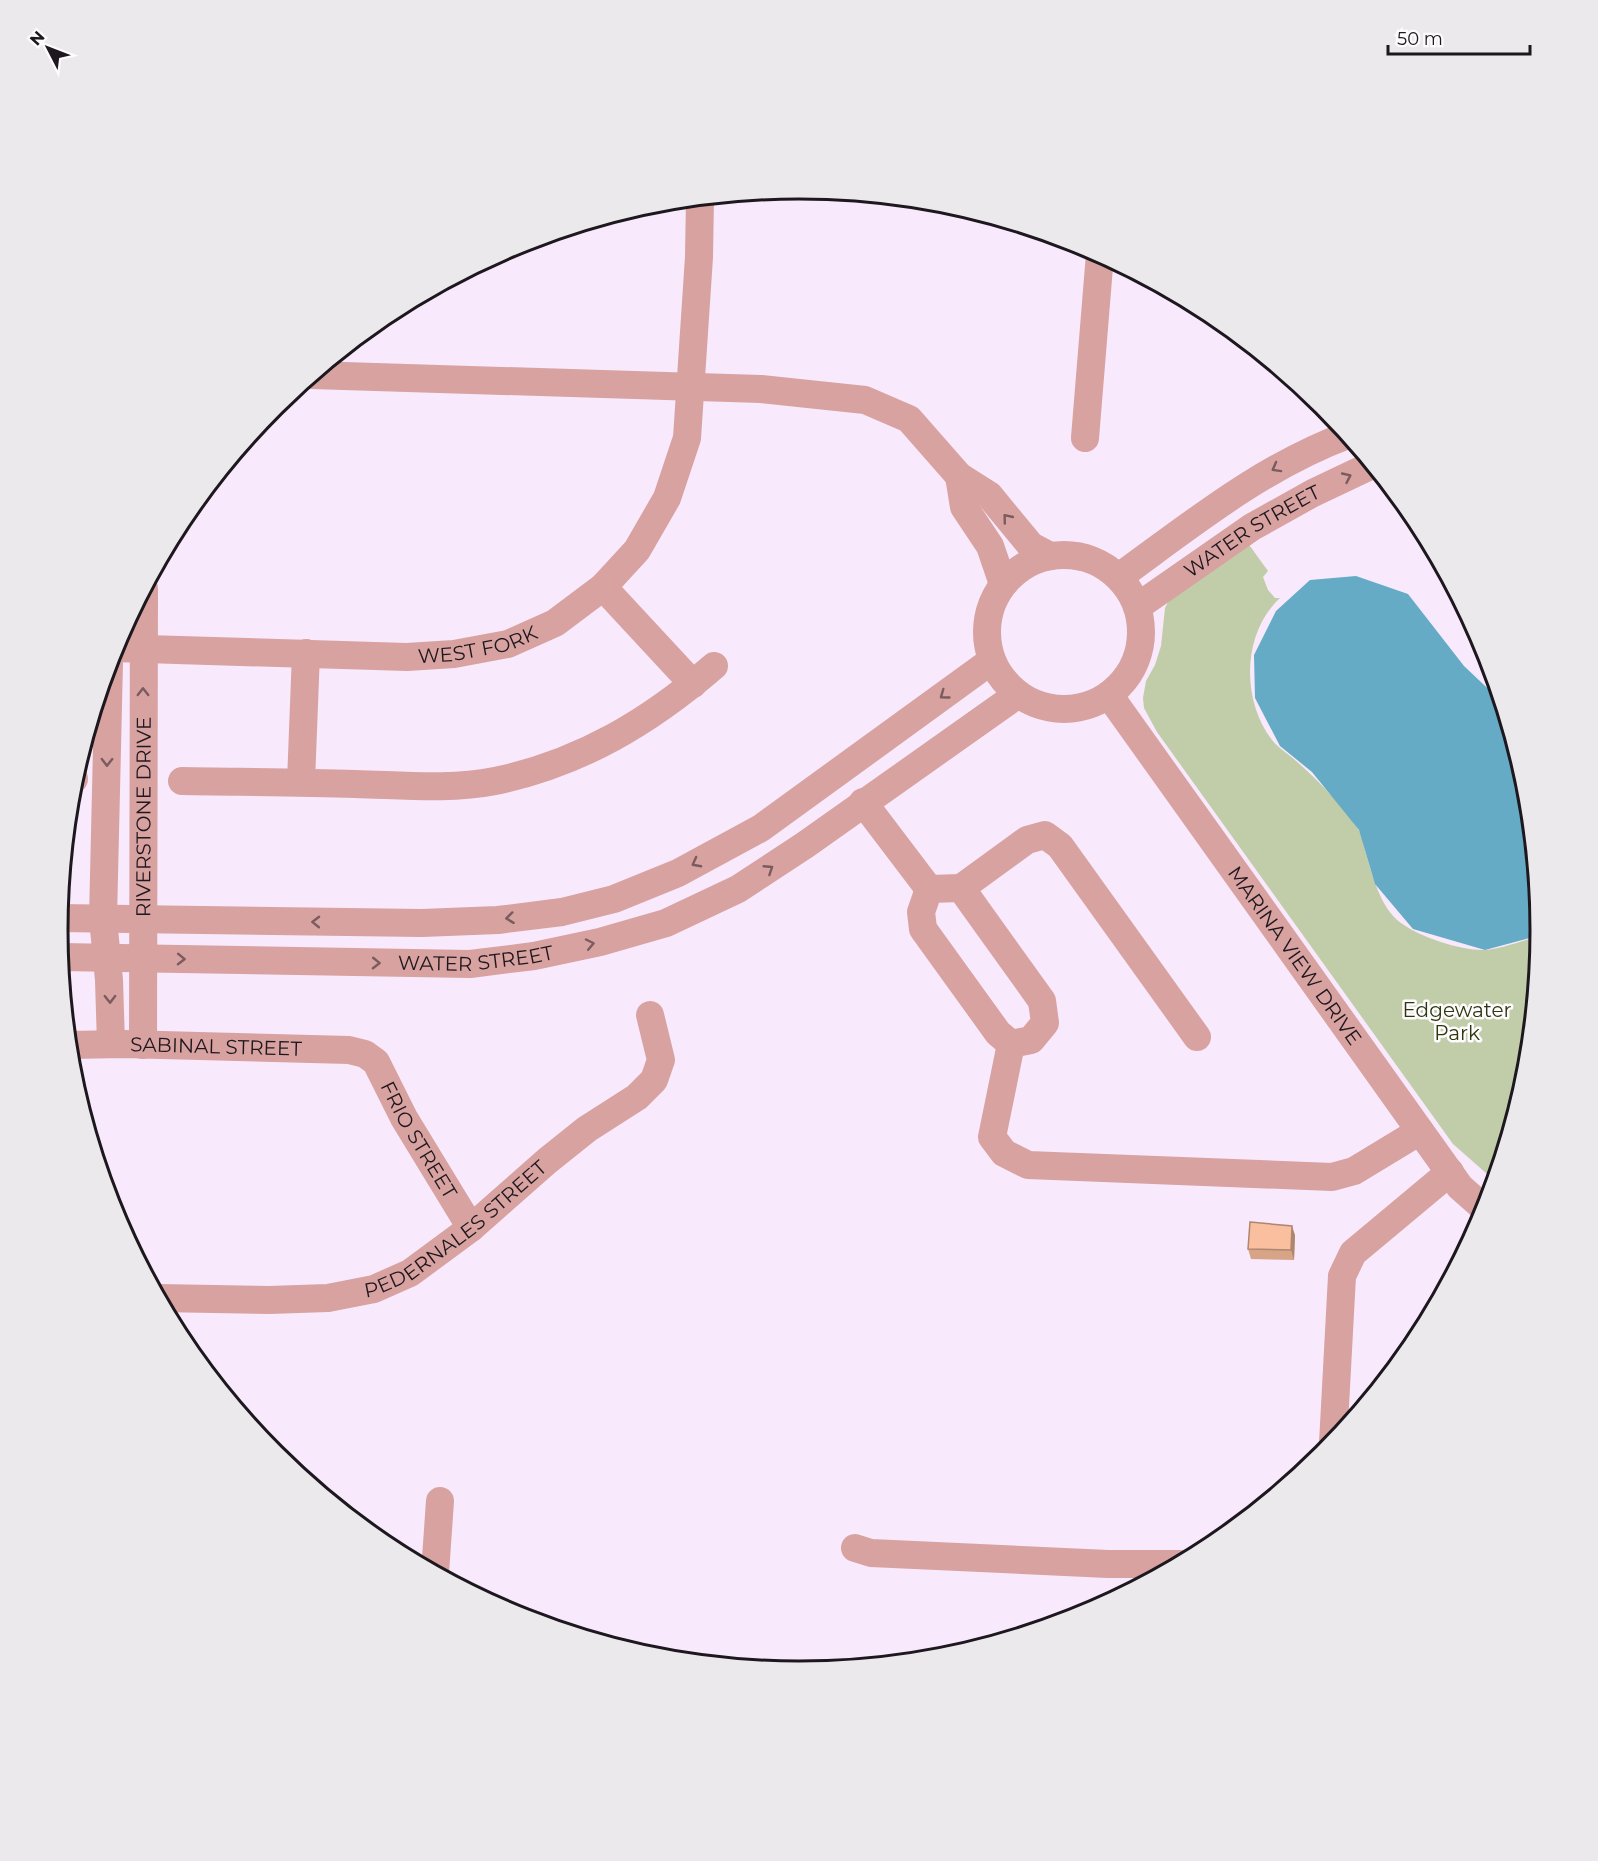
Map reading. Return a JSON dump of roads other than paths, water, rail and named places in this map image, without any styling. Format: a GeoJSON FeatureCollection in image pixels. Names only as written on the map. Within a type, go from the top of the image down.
{"type":"FeatureCollection","features":[{"type":"Feature","properties":{"kind":"street","name":"WEST FORK"},"geometry":{"type":"LineString","coordinates":[[124,648],[407,657],[454,654],[508,644],[555,623],[603,587],[637,550],[667,498],[687,438],[699,257],[700,206]]}},
{"type":"Feature","properties":{"kind":"street"},"geometry":{"type":"LineString","coordinates":[[1085,438],[1099,264]]}},
{"type":"Feature","properties":{"kind":"street"},"geometry":{"type":"LineString","coordinates":[[324,375],[761,389],[865,400],[909,419],[959,476],[989,495],[1031,546],[1050,556]]}},
{"type":"Feature","properties":{"kind":"street","name":"WATER STREET"},"geometry":{"type":"LineString","coordinates":[[1119,577],[1217,504],[1272,470],[1317,446],[1340,438]]}},
{"type":"Feature","properties":{"kind":"street","name":"WATER STREET"},"geometry":{"type":"LineString","coordinates":[[1137,607],[1252,526],[1365,468]]}},
{"type":"Feature","properties":{"kind":"street"},"geometry":{"type":"LineString","coordinates":[[959,476],[964,507],[990,546],[1004,584]]}},
{"type":"Feature","properties":{"kind":"street"},"geometry":{"type":"LineString","coordinates":[[1075,555],[1099,563],[1119,577],[1130,591],[1137,607],[1142,631],[1138,656],[1127,678],[1110,695],[1092,705],[1073,710],[1053,710],[1017,695],[1002,679],[991,661],[986,641],[987,620],[993,601],[1004,584],[1024,566],[1050,556],[1075,555]]}},
{"type":"Feature","properties":{"kind":"street"},"geometry":{"type":"LineString","coordinates":[[182,781],[443,786],[495,781],[545,767],[597,746],[639,723],[678,697],[703,675],[603,587]]}},
{"type":"Feature","properties":{"kind":"street","name":"RIVERSTONE DRIVE"},"geometry":{"type":"LineString","coordinates":[[143,1045],[144,605]]}},
{"type":"Feature","properties":{"kind":"street"},"geometry":{"type":"LineString","coordinates":[[301,782],[306,653]]}},
{"type":"Feature","properties":{"kind":"street","name":"WATER STREET"},"geometry":{"type":"LineString","coordinates":[[68,918],[422,923],[498,920],[562,912],[614,898],[678,873],[760,828],[991,661]]}},
{"type":"Feature","properties":{"kind":"street","name":"RIVERSTONE DRIVE"},"geometry":{"type":"LineString","coordinates":[[108,689],[103,919],[111,1044]]}},
{"type":"Feature","properties":{"kind":"street","name":"WATER STREET"},"geometry":{"type":"LineString","coordinates":[[69,957],[470,964],[534,956],[600,942],[666,923],[738,889],[805,845],[1017,695]]}},
{"type":"Feature","properties":{"kind":"street","name":"MARINA VIEW DRIVE"},"geometry":{"type":"LineString","coordinates":[[1110,695],[1460,1187],[1478,1203]]}},
{"type":"Feature","properties":{"kind":"street"},"geometry":{"type":"LineString","coordinates":[[831,777],[859,805],[929,889]]}},
{"type":"Feature","properties":{"kind":"street"},"geometry":{"type":"LineString","coordinates":[[929,889],[961,888],[1027,840],[1045,835],[1060,846],[1197,1037]]}},
{"type":"Feature","properties":{"kind":"street"},"geometry":{"type":"LineString","coordinates":[[961,888],[1042,1001],[1045,1023],[1031,1040],[1011,1044]]}},
{"type":"Feature","properties":{"kind":"street"},"geometry":{"type":"LineString","coordinates":[[929,889],[921,912],[923,930],[998,1033],[1011,1044]]}},
{"type":"Feature","properties":{"kind":"street","name":"PEDERNALES STREET"},"geometry":{"type":"LineString","coordinates":[[167,1298],[269,1300],[328,1298],[374,1289],[410,1273],[471,1228],[587,1129],[637,1097],[654,1080],[661,1060],[650,1015]]}},
{"type":"Feature","properties":{"kind":"street"},"geometry":{"type":"LineString","coordinates":[[1011,1044],[992,1137],[1004,1154],[1028,1165],[1332,1177],[1354,1171],[1420,1131]]}},
{"type":"Feature","properties":{"kind":"street","name":"SABINAL STREET"},"geometry":{"type":"LineString","coordinates":[[77,1045],[349,1050],[365,1054]]}},
{"type":"Feature","properties":{"kind":"street","name":"FRIO STREET"},"geometry":{"type":"LineString","coordinates":[[365,1054],[376,1062],[404,1118],[471,1228]]}},
{"type":"Feature","properties":{"kind":"street"},"geometry":{"type":"LineString","coordinates":[[1334,1429],[1342,1276],[1353,1253],[1450,1172]]}},
{"type":"Feature","properties":{"kind":"street"},"geometry":{"type":"LineString","coordinates":[[436,1565],[440,1501]]}},
{"type":"Feature","properties":{"kind":"street"},"geometry":{"type":"LineString","coordinates":[[855,1548],[883,1554],[1108,1564],[1165,1564]]}},
{"type":"Feature","properties":{"kind":"water"},"geometry":{"type":"Polygon","coordinates":[[[1356,576],[1408,594],[1464,666],[1490,691],[1506,741],[1524,835],[1529,883],[1530,938],[1485,950],[1413,929],[1375,884],[1359,830],[1312,772],[1280,746],[1255,698],[1254,655],[1276,611],[1310,580],[1356,576]]]}},
{"type":"Feature","properties":{"kind":"park label","name":"Edgewater Park"},"geometry":{"type":"Point","coordinates":[1457,1022]}}]}
